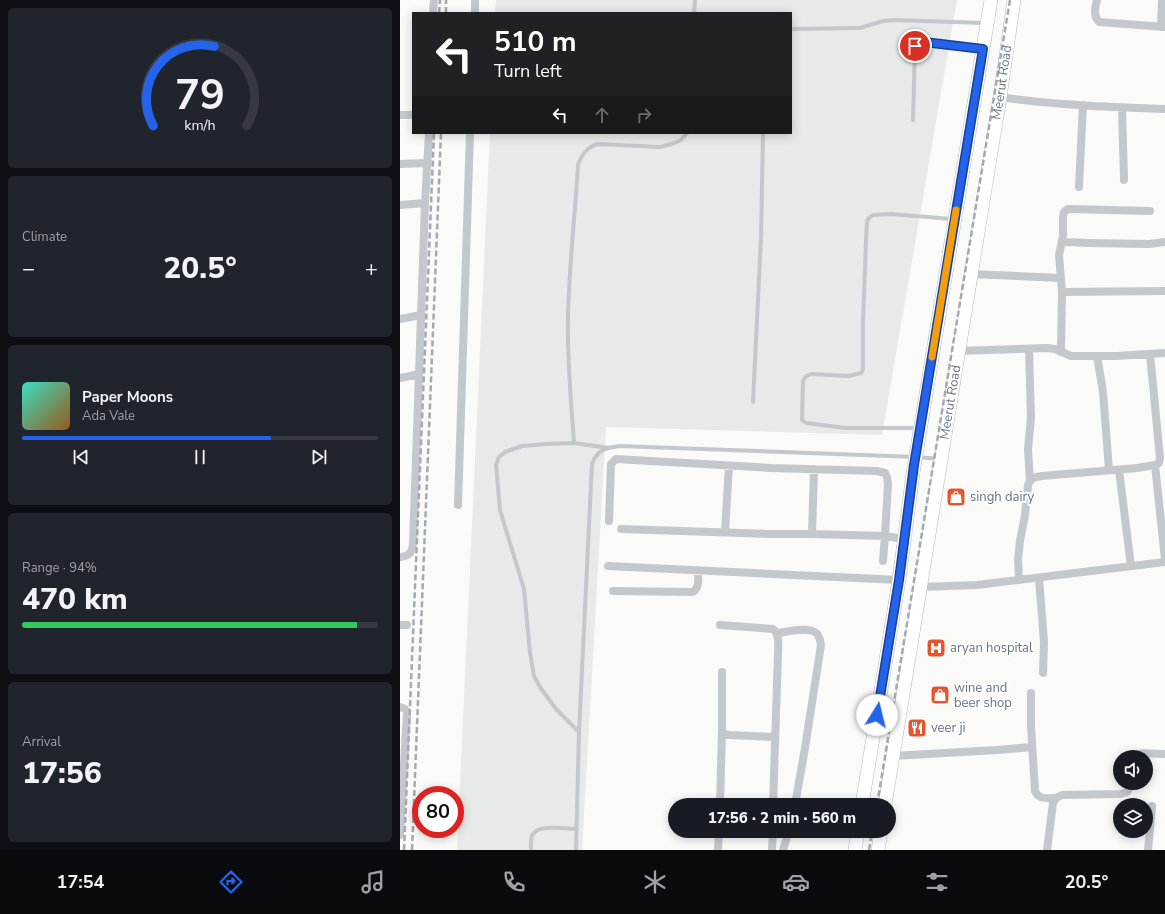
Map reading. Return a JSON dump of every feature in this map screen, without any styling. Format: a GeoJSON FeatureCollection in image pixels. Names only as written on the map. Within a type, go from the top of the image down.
{"type":"FeatureCollection","features":[{"type":"Feature","properties":{"kind":"highway","name":"Meerut Road"},"geometry":{"type":"LineString","coordinates":[[863,798],[899,580],[920,428],[991,0]]}},
{"type":"Feature","properties":{"kind":"highway","name":"Meerut Road"},"geometry":{"type":"LineString","coordinates":[[886,798],[1000,97],[1014,0]]}},
{"type":"Feature","properties":{"kind":"highway"},"geometry":{"type":"LineString","coordinates":[[855,850],[857,838]]}},
{"type":"Feature","properties":{"kind":"highway"},"geometry":{"type":"LineString","coordinates":[[878,850],[880,838]]}},
{"type":"Feature","properties":{"kind":"street"},"geometry":{"type":"LineString","coordinates":[[429,0],[434,0],[433,12]]}},
{"type":"Feature","properties":{"kind":"street"},"geometry":{"type":"LineString","coordinates":[[475,0],[475,12]]}},
{"type":"Feature","properties":{"kind":"street"},"geometry":{"type":"LineString","coordinates":[[1097,0],[1095,14],[1099,22],[1163,27],[1162,0]]}},
{"type":"Feature","properties":{"kind":"street"},"geometry":{"type":"LineString","coordinates":[[1000,97],[1122,108],[1165,109]]}},
{"type":"Feature","properties":{"kind":"street"},"geometry":{"type":"LineString","coordinates":[[1079,187],[1083,105]]}},
{"type":"Feature","properties":{"kind":"street"},"geometry":{"type":"LineString","coordinates":[[1122,108],[1124,180]]}},
{"type":"Feature","properties":{"kind":"street"},"geometry":{"type":"LineString","coordinates":[[400,115],[412,115]]}},
{"type":"Feature","properties":{"kind":"street"},"geometry":{"type":"LineString","coordinates":[[400,557],[409,555],[412,551],[429,134]]}},
{"type":"Feature","properties":{"kind":"street"},"geometry":{"type":"LineString","coordinates":[[458,505],[470,134]]}},
{"type":"Feature","properties":{"kind":"street"},"geometry":{"type":"LineString","coordinates":[[400,164],[427,163]]}},
{"type":"Feature","properties":{"kind":"street"},"geometry":{"type":"LineString","coordinates":[[400,205],[425,203]]}},
{"type":"Feature","properties":{"kind":"street"},"geometry":{"type":"LineString","coordinates":[[1061,352],[1062,292],[1059,255],[1062,242],[1064,212],[1068,209],[1150,211]]}},
{"type":"Feature","properties":{"kind":"street"},"geometry":{"type":"LineString","coordinates":[[1062,242],[1149,244],[1165,242]]}},
{"type":"Feature","properties":{"kind":"street"},"geometry":{"type":"LineString","coordinates":[[971,274],[1060,278]]}},
{"type":"Feature","properties":{"kind":"street"},"geometry":{"type":"LineString","coordinates":[[1062,292],[1165,291]]}},
{"type":"Feature","properties":{"kind":"street"},"geometry":{"type":"LineString","coordinates":[[400,320],[421,315]]}},
{"type":"Feature","properties":{"kind":"street"},"geometry":{"type":"LineString","coordinates":[[1019,580],[1018,559],[1020,541],[1026,515],[1028,484],[1030,480],[1028,449],[1030,418],[1029,349]]}},
{"type":"Feature","properties":{"kind":"street"},"geometry":{"type":"LineString","coordinates":[[958,351],[1055,349],[1071,356],[1165,353]]}},
{"type":"Feature","properties":{"kind":"street"},"geometry":{"type":"LineString","coordinates":[[1030,480],[1042,476],[1119,470],[1155,465],[1159,463],[1161,440],[1150,354]]}},
{"type":"Feature","properties":{"kind":"street"},"geometry":{"type":"LineString","coordinates":[[1097,356],[1103,392],[1109,470]]}},
{"type":"Feature","properties":{"kind":"street"},"geometry":{"type":"LineString","coordinates":[[400,378],[419,374]]}},
{"type":"Feature","properties":{"kind":"street"},"geometry":{"type":"LineString","coordinates":[[609,521],[610,468],[613,461],[620,459],[729,466],[877,471],[885,473],[888,484],[883,561]]}},
{"type":"Feature","properties":{"kind":"street"},"geometry":{"type":"LineString","coordinates":[[1155,465],[1165,559]]}},
{"type":"Feature","properties":{"kind":"street"},"geometry":{"type":"LineString","coordinates":[[725,532],[729,466]]}},
{"type":"Feature","properties":{"kind":"street"},"geometry":{"type":"LineString","coordinates":[[812,534],[814,469]]}},
{"type":"Feature","properties":{"kind":"street"},"geometry":{"type":"LineString","coordinates":[[1119,470],[1131,566]]}},
{"type":"Feature","properties":{"kind":"street"},"geometry":{"type":"LineString","coordinates":[[621,528],[768,534],[885,536],[904,539]]}},
{"type":"Feature","properties":{"kind":"street"},"geometry":{"type":"LineString","coordinates":[[920,587],[977,585],[1165,562]]}},
{"type":"Feature","properties":{"kind":"street"},"geometry":{"type":"LineString","coordinates":[[608,566],[899,580]]}},
{"type":"Feature","properties":{"kind":"street"},"geometry":{"type":"LineString","coordinates":[[613,591],[693,592],[697,590],[698,571]]}},
{"type":"Feature","properties":{"kind":"street"},"geometry":{"type":"LineString","coordinates":[[1039,578],[1044,642],[1043,673]]}},
{"type":"Feature","properties":{"kind":"street"},"geometry":{"type":"LineString","coordinates":[[720,625],[773,629],[777,633],[778,653],[774,798]]}},
{"type":"Feature","properties":{"kind":"street"},"geometry":{"type":"LineString","coordinates":[[777,633],[811,630],[820,638],[821,645],[796,798]]}},
{"type":"Feature","properties":{"kind":"street"},"geometry":{"type":"LineString","coordinates":[[720,798],[722,672]]}},
{"type":"Feature","properties":{"kind":"street"},"geometry":{"type":"LineString","coordinates":[[1031,693],[1032,747],[1035,791],[1037,795],[1040,797],[1056,798],[1062,795],[1121,794],[1128,790]]}},
{"type":"Feature","properties":{"kind":"street"},"geometry":{"type":"LineString","coordinates":[[400,707],[405,709],[407,712],[402,774],[400,835]]}},
{"type":"Feature","properties":{"kind":"street"},"geometry":{"type":"LineString","coordinates":[[722,730],[724,734],[729,735],[775,737]]}},
{"type":"Feature","properties":{"kind":"street"},"geometry":{"type":"LineString","coordinates":[[893,756],[1032,747]]}},
{"type":"Feature","properties":{"kind":"street"},"geometry":{"type":"LineString","coordinates":[[1153,754],[1165,754]]}},
{"type":"Feature","properties":{"kind":"street"},"geometry":{"type":"LineString","coordinates":[[1047,850],[1053,804],[1056,798]]}},
{"type":"Feature","properties":{"kind":"street"},"geometry":{"type":"LineString","coordinates":[[718,850],[719,838]]}},
{"type":"Feature","properties":{"kind":"street"},"geometry":{"type":"LineString","coordinates":[[772,850],[773,838]]}},
{"type":"Feature","properties":{"kind":"street"},"geometry":{"type":"LineString","coordinates":[[783,850],[787,838]]}},
{"type":"Feature","properties":{"kind":"street"},"geometry":{"type":"LineString","coordinates":[[1148,850],[1149,838]]}},
{"type":"Feature","properties":{"kind":"lane"},"geometry":{"type":"LineString","coordinates":[[694,12],[695,0]]}},
{"type":"Feature","properties":{"kind":"lane"},"geometry":{"type":"LineString","coordinates":[[792,29],[860,28],[883,21],[894,20],[987,23]]}},
{"type":"Feature","properties":{"kind":"lane"},"geometry":{"type":"LineString","coordinates":[[913,120],[915,46],[924,42],[983,49]]}},
{"type":"Feature","properties":{"kind":"lane"},"geometry":{"type":"LineString","coordinates":[[574,443],[568,319],[570,269],[578,164],[586,151],[592,146],[598,144],[660,147],[681,140],[686,134]]}},
{"type":"Feature","properties":{"kind":"lane"},"geometry":{"type":"LineString","coordinates":[[753,402],[761,238],[763,134]]}},
{"type":"Feature","properties":{"kind":"lane"},"geometry":{"type":"LineString","coordinates":[[920,428],[846,428],[806,423],[802,420],[802,381],[806,376],[811,374],[848,376],[861,373],[863,369],[863,322],[868,218],[873,215],[891,214],[955,219]]}},
{"type":"Feature","properties":{"kind":"lane"},"geometry":{"type":"LineString","coordinates":[[579,732],[556,709],[534,676],[530,653],[524,589],[500,510],[496,465],[499,457],[505,452],[522,446],[574,443],[609,448]]}},
{"type":"Feature","properties":{"kind":"lane"},"geometry":{"type":"LineString","coordinates":[[576,850],[579,732],[592,464],[594,458],[599,452],[619,446],[941,459]]}},
{"type":"Feature","properties":{"kind":"lane"},"geometry":{"type":"LineString","coordinates":[[531,850],[533,833],[538,829],[577,829]]}},
{"type":"Feature","properties":{"kind":"shaded area"},"geometry":{"type":"Polygon","coordinates":[[[496,0],[957,0],[882,435],[606,427],[582,850],[457,850],[458,838],[464,838],[464,786],[460,786],[490,134],[792,134],[792,12],[495,12],[496,0]]]}},
{"type":"Feature","properties":{"kind":"railway"},"geometry":{"type":"LineString","coordinates":[[439,12],[440,0]]}},
{"type":"Feature","properties":{"kind":"railway"},"geometry":{"type":"LineString","coordinates":[[446,0],[446,12]]}},
{"type":"Feature","properties":{"kind":"railway"},"geometry":{"type":"LineString","coordinates":[[878,798],[1010,0]]}},
{"type":"Feature","properties":{"kind":"railway"},"geometry":{"type":"LineString","coordinates":[[404,850],[434,134]]}},
{"type":"Feature","properties":{"kind":"railway"},"geometry":{"type":"LineString","coordinates":[[412,850],[441,134]]}},
{"type":"Feature","properties":{"kind":"railway"},"geometry":{"type":"LineString","coordinates":[[869,850],[871,838]]}},
{"type":"Feature","properties":{"kind":"slow traffic"},"geometry":{"type":"LineString","coordinates":[[932,357],[956,210]]}},
{"type":"Feature","properties":{"kind":"place","name":"singh dairy"},"geometry":{"type":"Point","coordinates":[956,497]}},
{"type":"Feature","properties":{"kind":"place","name":"aryan hospital"},"geometry":{"type":"Point","coordinates":[936,648]}},
{"type":"Feature","properties":{"kind":"place","name":"wine and beer shop"},"geometry":{"type":"Point","coordinates":[940,695]}},
{"type":"Feature","properties":{"kind":"place","name":"veer ji"},"geometry":{"type":"Point","coordinates":[917,728]}},
{"type":"Feature","properties":{"kind":"route"},"geometry":{"type":"LineString","coordinates":[[877,715],[899,580],[914,465],[983,49],[924,42],[915,46]]}}]}
